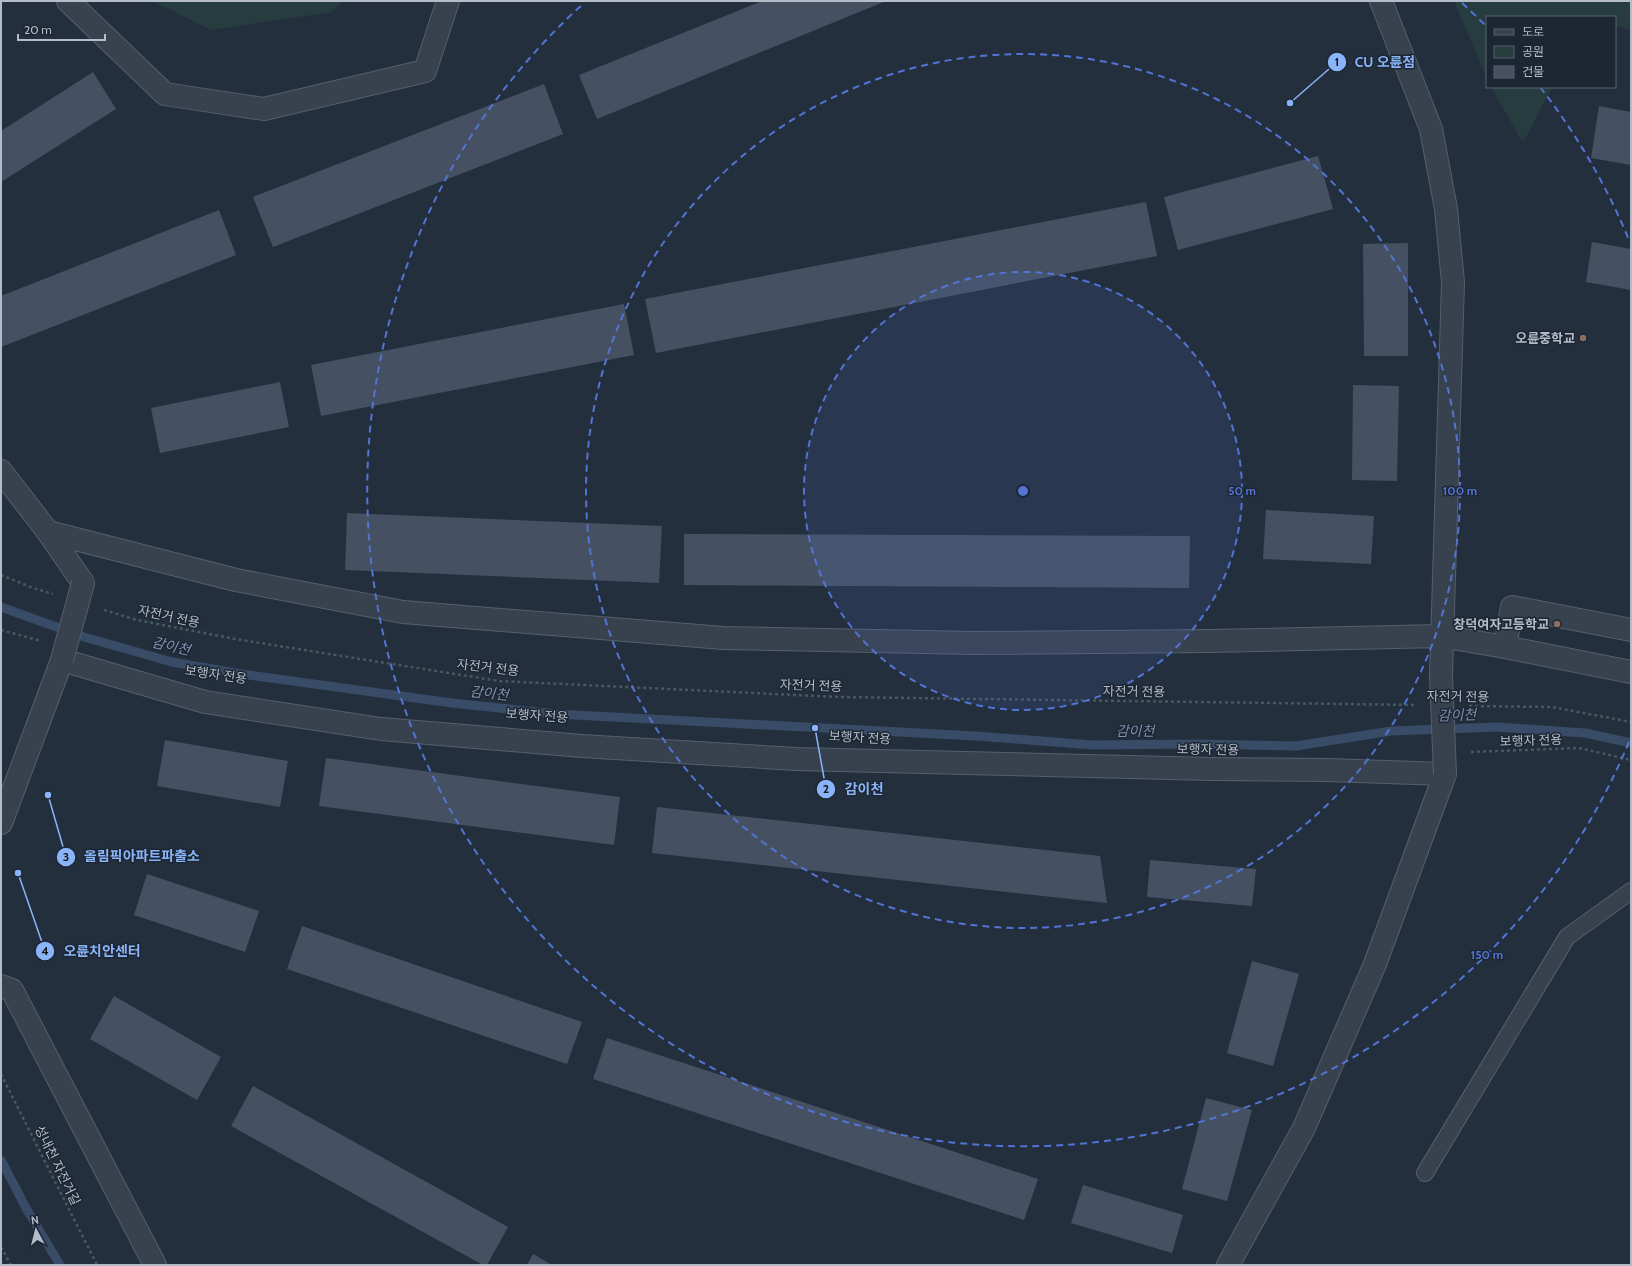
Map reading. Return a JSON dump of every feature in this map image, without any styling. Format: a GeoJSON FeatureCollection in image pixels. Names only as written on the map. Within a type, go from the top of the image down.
{"type":"FeatureCollection","features":[{"type":"Feature","properties":{"kind":"street"},"geometry":{"type":"LineString","coordinates":[[68,1],[165,94],[264,109],[425,71],[448,1]]}},
{"type":"Feature","properties":{"kind":"street"},"geometry":{"type":"LineString","coordinates":[[1228,1265],[1304,1128],[1375,964],[1445,774],[1441,636],[1453,282],[1447,216],[1431,129],[1381,1]]}},
{"type":"Feature","properties":{"kind":"street"},"geometry":{"type":"LineString","coordinates":[[1,471],[48,532],[83,583],[62,660],[1,823]]}},
{"type":"Feature","properties":{"kind":"street"},"geometry":{"type":"LineString","coordinates":[[48,532],[236,580],[403,612],[723,638],[974,643],[1233,641],[1441,636],[1631,672]]}},
{"type":"Feature","properties":{"kind":"street"},"geometry":{"type":"LineString","coordinates":[[1505,647],[1512,607],[1631,630]]}},
{"type":"Feature","properties":{"kind":"street"},"geometry":{"type":"LineString","coordinates":[[62,660],[205,702],[381,729],[574,745],[796,759],[1211,769],[1327,770],[1445,774]]}},
{"type":"Feature","properties":{"kind":"street"},"geometry":{"type":"LineString","coordinates":[[1,986],[12,990],[155,1265]]}},
{"type":"Feature","properties":{"kind":"lane"},"geometry":{"type":"LineString","coordinates":[[1425,1173],[1567,937],[1631,891]]}},
{"type":"Feature","properties":{"kind":"path"},"geometry":{"type":"LineString","coordinates":[[1,575],[55,595]]}},
{"type":"Feature","properties":{"kind":"path","name":"자전거 전용"},"geometry":{"type":"LineString","coordinates":[[100,608],[137,620],[235,639],[499,681],[838,697],[1417,705]]}},
{"type":"Feature","properties":{"kind":"path"},"geometry":{"type":"LineString","coordinates":[[1,630],[47,643]]}},
{"type":"Feature","properties":{"kind":"path","name":"자전거 전용"},"geometry":{"type":"LineString","coordinates":[[1464,706],[1552,707],[1631,722]]}},
{"type":"Feature","properties":{"kind":"path","name":"보행자 전용"},"geometry":{"type":"LineString","coordinates":[[1467,752],[1578,748],[1631,760]]}},
{"type":"Feature","properties":{"kind":"path","name":"성내천 자전거길"},"geometry":{"type":"LineString","coordinates":[[1,1074],[97,1265]]}},
{"type":"Feature","properties":{"kind":"path"},"geometry":{"type":"LineString","coordinates":[[1,1247],[11,1265]]}},
{"type":"Feature","properties":{"kind":"green space"},"geometry":{"type":"Polygon","coordinates":[[[152,1],[343,1],[332,12],[211,30],[152,1]]]}},
{"type":"Feature","properties":{"kind":"green space"},"geometry":{"type":"Polygon","coordinates":[[[1454,1],[1631,1],[1631,30],[1616,26],[1616,16],[1486,16],[1486,77],[1454,1]]]}},
{"type":"Feature","properties":{"kind":"green space"},"geometry":{"type":"Polygon","coordinates":[[[1492,88],[1551,88],[1523,143],[1492,88]]]}},
{"type":"Feature","properties":{"kind":"building"},"geometry":{"type":"Polygon","coordinates":[[[762,1],[886,1],[597,119],[579,75],[762,1]]]}},
{"type":"Feature","properties":{"kind":"building"},"geometry":{"type":"Polygon","coordinates":[[[93,72],[116,109],[1,182],[1,131],[93,72]]]}},
{"type":"Feature","properties":{"kind":"building"},"geometry":{"type":"Polygon","coordinates":[[[544,84],[563,134],[273,247],[253,197],[544,84]]]}},
{"type":"Feature","properties":{"kind":"building"},"geometry":{"type":"Polygon","coordinates":[[[1599,106],[1631,112],[1631,165],[1591,158],[1599,106]]]}},
{"type":"Feature","properties":{"kind":"building"},"geometry":{"type":"Polygon","coordinates":[[[1318,156],[1333,209],[1178,250],[1164,197],[1318,156]]]}},
{"type":"Feature","properties":{"kind":"building"},"geometry":{"type":"Polygon","coordinates":[[[1146,202],[1157,256],[656,353],[645,299],[1146,202]]]}},
{"type":"Feature","properties":{"kind":"building"},"geometry":{"type":"Polygon","coordinates":[[[219,210],[236,255],[1,347],[1,296],[219,210]]]}},
{"type":"Feature","properties":{"kind":"building"},"geometry":{"type":"Polygon","coordinates":[[[1592,242],[1631,249],[1631,290],[1586,282],[1592,242]]]}},
{"type":"Feature","properties":{"kind":"building"},"geometry":{"type":"Polygon","coordinates":[[[1408,243],[1408,356],[1364,356],[1363,244],[1408,243]]]}},
{"type":"Feature","properties":{"kind":"building"},"geometry":{"type":"Polygon","coordinates":[[[624,304],[634,355],[321,416],[311,365],[624,304]]]}},
{"type":"Feature","properties":{"kind":"building"},"geometry":{"type":"Polygon","coordinates":[[[280,382],[289,427],[160,453],[151,408],[280,382]]]}},
{"type":"Feature","properties":{"kind":"building"},"geometry":{"type":"Polygon","coordinates":[[[1353,385],[1399,386],[1397,481],[1352,480],[1353,385]]]}},
{"type":"Feature","properties":{"kind":"building"},"geometry":{"type":"Polygon","coordinates":[[[1266,510],[1374,516],[1371,564],[1263,559],[1266,510]]]}},
{"type":"Feature","properties":{"kind":"building"},"geometry":{"type":"Polygon","coordinates":[[[347,513],[662,526],[659,583],[345,570],[347,513]]]}},
{"type":"Feature","properties":{"kind":"building"},"geometry":{"type":"Polygon","coordinates":[[[684,534],[1190,536],[1189,588],[684,585],[684,534]]]}},
{"type":"Feature","properties":{"kind":"building"},"geometry":{"type":"Polygon","coordinates":[[[165,740],[288,761],[280,807],[157,786],[165,740]]]}},
{"type":"Feature","properties":{"kind":"building"},"geometry":{"type":"Polygon","coordinates":[[[326,758],[620,797],[614,845],[319,806],[326,758]]]}},
{"type":"Feature","properties":{"kind":"building"},"geometry":{"type":"Polygon","coordinates":[[[657,807],[1100,856],[1107,903],[652,853],[657,807]]]}},
{"type":"Feature","properties":{"kind":"building"},"geometry":{"type":"Polygon","coordinates":[[[1150,860],[1256,869],[1252,906],[1147,897],[1150,860]]]}},
{"type":"Feature","properties":{"kind":"building"},"geometry":{"type":"Polygon","coordinates":[[[147,874],[259,911],[245,952],[134,915],[147,874]]]}},
{"type":"Feature","properties":{"kind":"building"},"geometry":{"type":"Polygon","coordinates":[[[302,926],[582,1022],[567,1064],[287,969],[302,926]]]}},
{"type":"Feature","properties":{"kind":"building"},"geometry":{"type":"Polygon","coordinates":[[[1252,961],[1299,974],[1273,1066],[1227,1053],[1252,961]]]}},
{"type":"Feature","properties":{"kind":"building"},"geometry":{"type":"Polygon","coordinates":[[[114,996],[221,1057],[197,1100],[90,1039],[114,996]]]}},
{"type":"Feature","properties":{"kind":"building"},"geometry":{"type":"Polygon","coordinates":[[[607,1038],[1038,1179],[1024,1220],[593,1079],[607,1038]]]}},
{"type":"Feature","properties":{"kind":"building"},"geometry":{"type":"Polygon","coordinates":[[[253,1086],[508,1227],[487,1265],[483,1265],[231,1126],[253,1086]]]}},
{"type":"Feature","properties":{"kind":"building"},"geometry":{"type":"Polygon","coordinates":[[[1206,1098],[1252,1110],[1227,1201],[1182,1189],[1206,1098]]]}},
{"type":"Feature","properties":{"kind":"building"},"geometry":{"type":"Polygon","coordinates":[[[1083,1185],[1183,1215],[1172,1253],[1071,1223],[1083,1185]]]}},
{"type":"Feature","properties":{"kind":"building"},"geometry":{"type":"Polygon","coordinates":[[[533,1254],[552,1265],[527,1265],[533,1254]]]}},
{"type":"Feature","properties":{"kind":"waterway","name":"감이천"},"geometry":{"type":"LineString","coordinates":[[1,607],[84,637],[172,662],[241,674],[452,703],[556,714],[976,736],[1093,745],[1197,744],[1296,746],[1391,731],[1498,727],[1585,733],[1631,743]]}},
{"type":"Feature","properties":{"kind":"waterway"},"geometry":{"type":"LineString","coordinates":[[1,1160],[26,1208],[60,1265]]}},
{"type":"Feature","properties":{"kind":"place","name":"CU 오륜점"},"geometry":{"type":"Point","coordinates":[1290,103]}},
{"type":"Feature","properties":{"kind":"place","name":"오륜중학교"},"geometry":{"type":"Point","coordinates":[1583,338]}},
{"type":"Feature","properties":{"kind":"place","name":"창덕여자고등학교"},"geometry":{"type":"Point","coordinates":[1557,624]}},
{"type":"Feature","properties":{"kind":"place","name":"감이천"},"geometry":{"type":"Point","coordinates":[815,728]}},
{"type":"Feature","properties":{"kind":"place","name":"올림픽아파트파출소"},"geometry":{"type":"Point","coordinates":[48,795]}},
{"type":"Feature","properties":{"kind":"place","name":"오륜치안센터"},"geometry":{"type":"Point","coordinates":[18,873]}}]}
